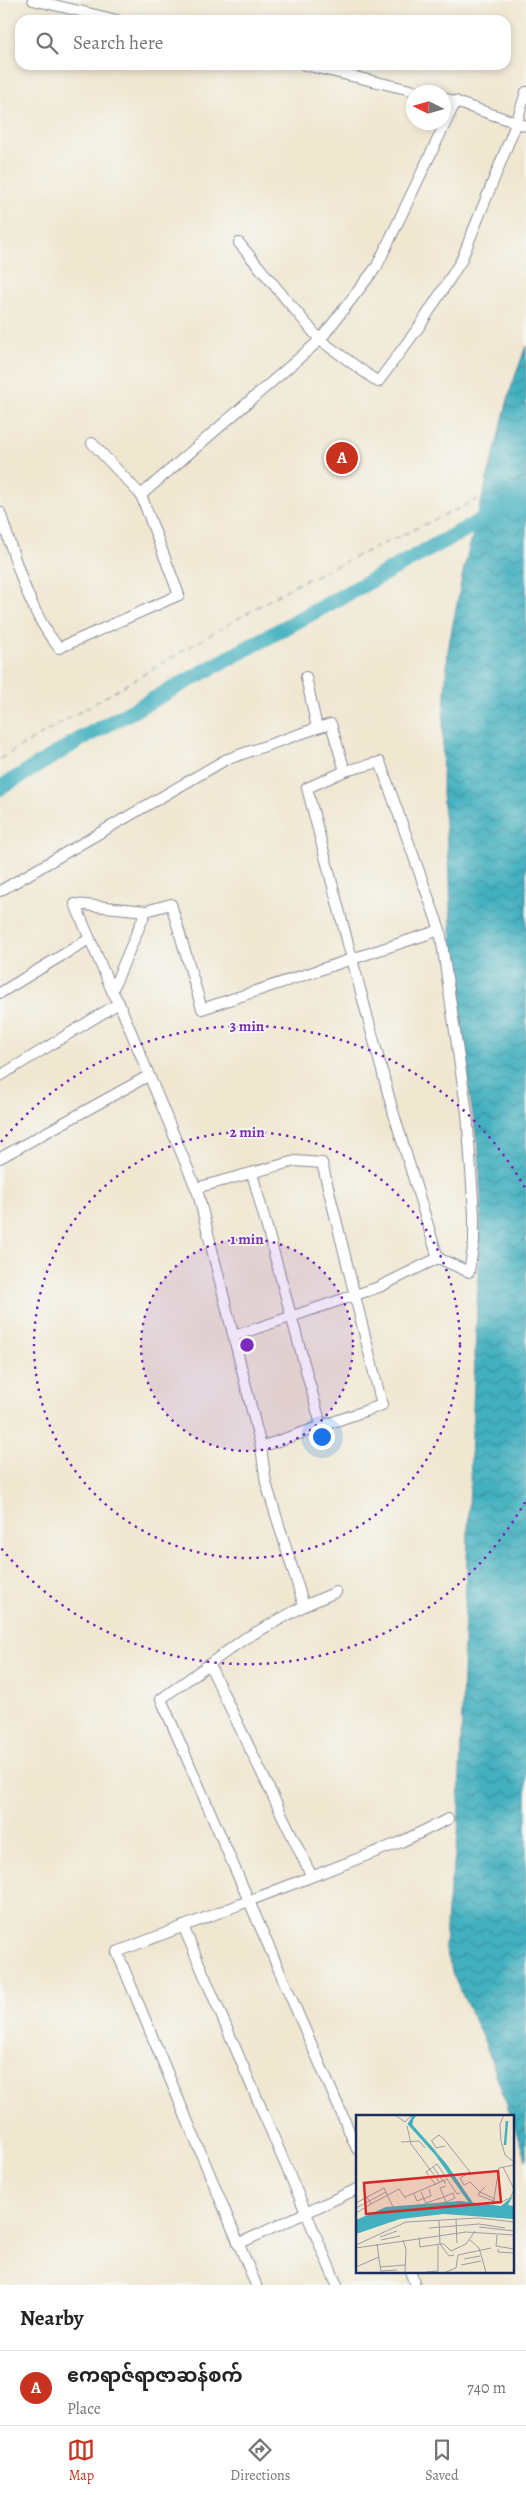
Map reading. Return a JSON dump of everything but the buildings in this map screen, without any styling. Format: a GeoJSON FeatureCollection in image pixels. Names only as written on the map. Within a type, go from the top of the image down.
{"type":"FeatureCollection","features":[{"type":"Feature","properties":{"kind":"street"},"geometry":{"type":"LineString","coordinates":[[33,0],[96,15]]}},
{"type":"Feature","properties":{"kind":"street"},"geometry":{"type":"LineString","coordinates":[[326,70],[406,89]]}},
{"type":"Feature","properties":{"kind":"street"},"geometry":{"type":"LineString","coordinates":[[239,243],[320,340],[378,382],[421,324],[461,261],[521,125],[526,92]]}},
{"type":"Feature","properties":{"kind":"street"},"geometry":{"type":"LineString","coordinates":[[451,100],[521,125]]}},
{"type":"Feature","properties":{"kind":"street"},"geometry":{"type":"LineString","coordinates":[[141,495],[320,340],[377,266],[456,101]]}},
{"type":"Feature","properties":{"kind":"street"},"geometry":{"type":"LineString","coordinates":[[0,512],[17,564],[44,630],[59,648],[179,595],[141,495],[92,443]]}},
{"type":"Feature","properties":{"kind":"street"},"geometry":{"type":"LineString","coordinates":[[306,677],[317,728]]}},
{"type":"Feature","properties":{"kind":"street"},"geometry":{"type":"LineString","coordinates":[[0,891],[225,760],[317,728],[331,724],[345,771]]}},
{"type":"Feature","properties":{"kind":"street"},"geometry":{"type":"LineString","coordinates":[[380,762],[440,930],[467,1113],[474,1242],[469,1272],[438,1258],[392,1108],[307,788],[345,771],[380,762]]}},
{"type":"Feature","properties":{"kind":"street"},"geometry":{"type":"LineString","coordinates":[[304,1606],[266,1482],[262,1447],[196,1188],[119,1003],[112,991],[75,904],[146,911],[171,904],[202,1010],[440,930]]}},
{"type":"Feature","properties":{"kind":"street"},"geometry":{"type":"LineString","coordinates":[[112,991],[146,911]]}},
{"type":"Feature","properties":{"kind":"street"},"geometry":{"type":"LineString","coordinates":[[0,992],[90,939]]}},
{"type":"Feature","properties":{"kind":"street"},"geometry":{"type":"LineString","coordinates":[[0,1076],[119,1003]]}},
{"type":"Feature","properties":{"kind":"street"},"geometry":{"type":"LineString","coordinates":[[0,1158],[148,1076]]}},
{"type":"Feature","properties":{"kind":"street"},"geometry":{"type":"LineString","coordinates":[[196,1188],[295,1161],[322,1163],[382,1405],[321,1424],[262,1447]]}},
{"type":"Feature","properties":{"kind":"street"},"geometry":{"type":"LineString","coordinates":[[252,1173],[293,1316],[321,1424]]}},
{"type":"Feature","properties":{"kind":"street"},"geometry":{"type":"LineString","coordinates":[[234,1336],[379,1287],[438,1258]]}},
{"type":"Feature","properties":{"kind":"street"},"geometry":{"type":"LineString","coordinates":[[336,1592],[304,1606],[244,1639],[160,1699],[356,2147]]}},
{"type":"Feature","properties":{"kind":"street"},"geometry":{"type":"LineString","coordinates":[[209,1664],[311,1875]]}},
{"type":"Feature","properties":{"kind":"street"},"geometry":{"type":"LineString","coordinates":[[256,2285],[117,1952],[311,1875],[401,1842],[448,1819]]}},
{"type":"Feature","properties":{"kind":"street"},"geometry":{"type":"LineString","coordinates":[[183,1926],[337,2285]]}},
{"type":"Feature","properties":{"kind":"street"},"geometry":{"type":"LineString","coordinates":[[238,2244],[356,2190]]}},
{"type":"Feature","properties":{"kind":"street"},"geometry":{"type":"LineString","coordinates":[[410,2272],[415,2285]]}},
{"type":"Feature","properties":{"kind":"water"},"geometry":{"type":"Polygon","coordinates":[[[526,346],[526,2160],[514,2126],[514,2115],[510,2115],[486,2045],[453,1975],[445,1946],[447,1909],[458,1837],[481,1205],[479,1153],[470,1098],[451,930],[450,875],[442,794],[443,725],[448,650],[463,572],[511,388],[526,346]]]}},
{"type":"Feature","properties":{"kind":"waterway"},"geometry":{"type":"LineString","coordinates":[[0,788],[79,740],[526,496]]}},
{"type":"Feature","properties":{"kind":"ferry route"},"geometry":{"type":"LineString","coordinates":[[0,759],[293,586],[526,477]]}},
{"type":"Feature","properties":{"kind":"place","name":"ဧကရာဇ်ရာဇာဆန်စက်"},"geometry":{"type":"Point","coordinates":[342,458]}}]}
